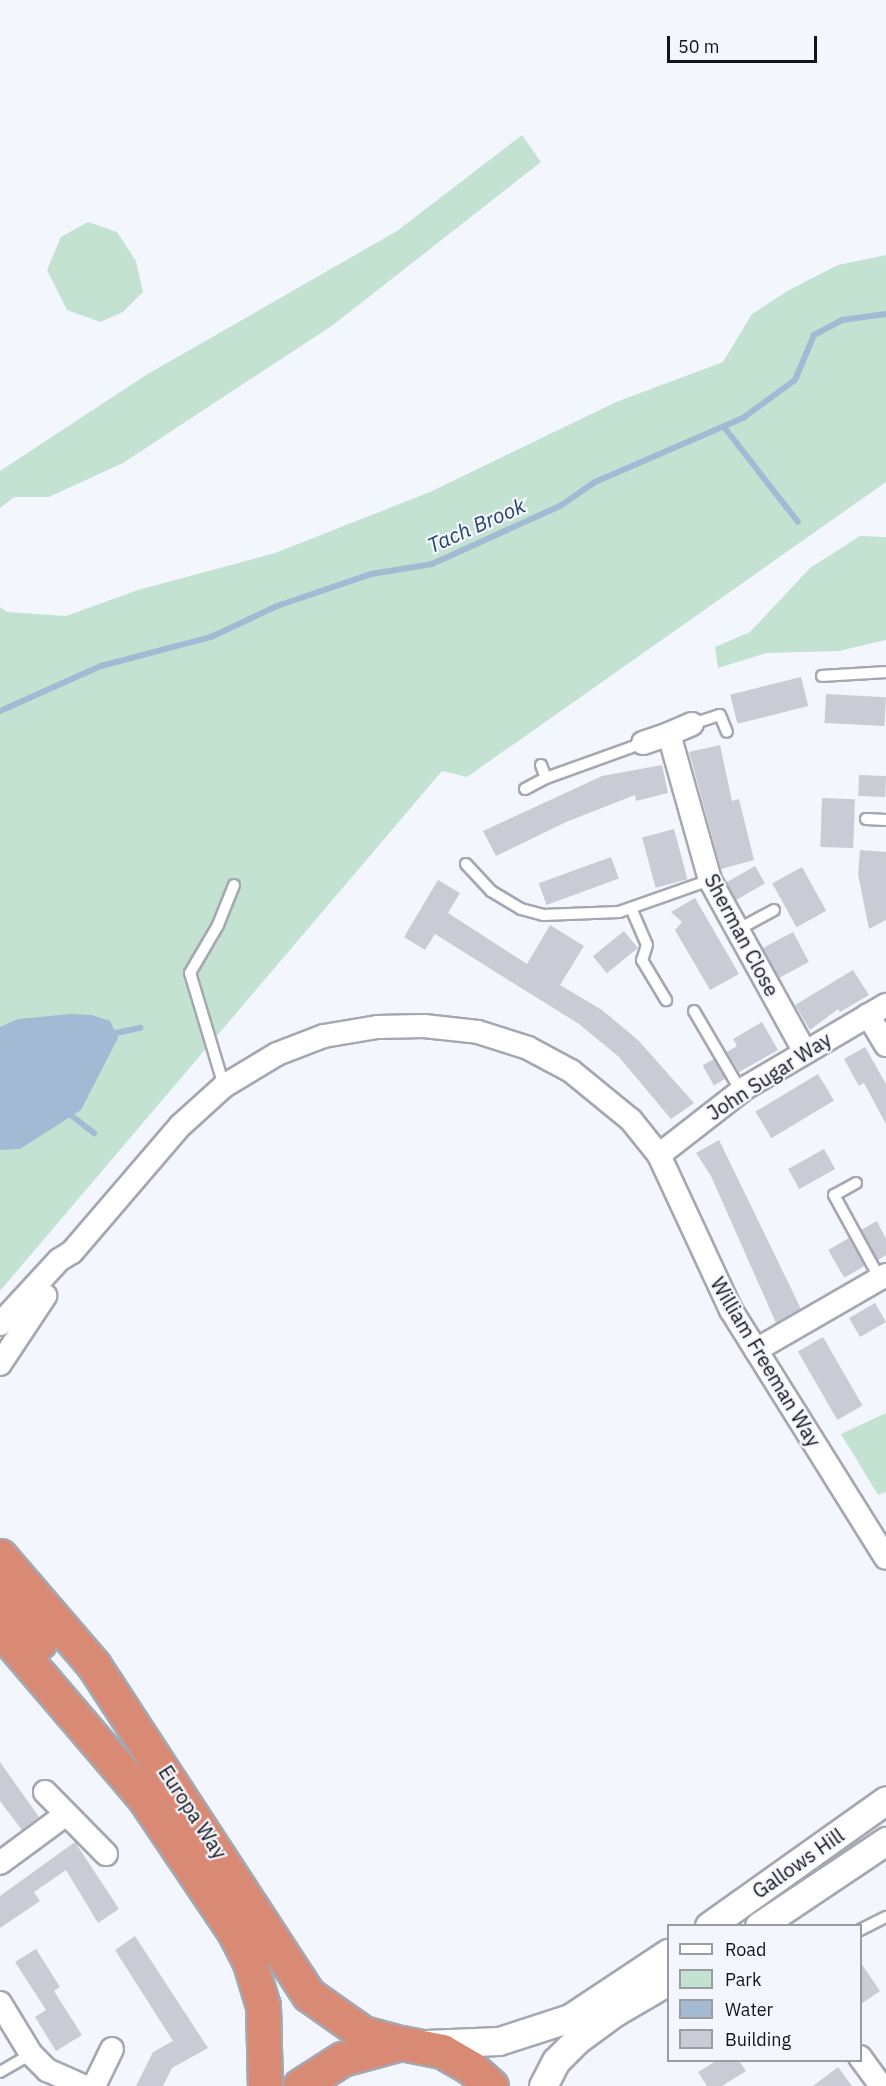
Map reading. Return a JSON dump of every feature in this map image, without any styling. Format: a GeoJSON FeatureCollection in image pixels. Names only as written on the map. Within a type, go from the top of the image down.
{"type":"FeatureCollection","features":[{"type":"Feature","properties":{"kind":"highway","name":"Europa Way"},"geometry":{"type":"LineString","coordinates":[[0,1556],[93,1664],[309,1995],[363,2033],[411,2044],[459,2060],[490,2086]]}},
{"type":"Feature","properties":{"kind":"highway"},"geometry":{"type":"LineString","coordinates":[[0,1598],[110,1730],[145,1799]]}},
{"type":"Feature","properties":{"kind":"highway","name":"Europa Way"},"geometry":{"type":"LineString","coordinates":[[0,1629],[145,1799],[217,1902],[250,1963],[263,2006],[265,2086]]}},
{"type":"Feature","properties":{"kind":"highway"},"geometry":{"type":"LineString","coordinates":[[300,2086],[342,2059],[411,2044]]}},
{"type":"Feature","properties":{"kind":"street"},"geometry":{"type":"LineString","coordinates":[[643,743],[692,724]]}},
{"type":"Feature","properties":{"kind":"street","name":"Sherman Close"},"geometry":{"type":"LineString","coordinates":[[669,734],[710,880],[805,1052]]}},
{"type":"Feature","properties":{"kind":"street"},"geometry":{"type":"LineString","coordinates":[[877,1010],[886,1045]]}},
{"type":"Feature","properties":{"kind":"street","name":"John Sugar Way"},"geometry":{"type":"LineString","coordinates":[[658,1155],[741,1091],[877,1010]]}},
{"type":"Feature","properties":{"kind":"street","name":"William Freeman Way"},"geometry":{"type":"LineString","coordinates":[[72,1252],[181,1125],[224,1086],[277,1054],[324,1036],[377,1027],[424,1026],[478,1032],[528,1048],[571,1071],[631,1120],[658,1155],[688,1210],[721,1290],[886,1558]]}},
{"type":"Feature","properties":{"kind":"street"},"geometry":{"type":"LineString","coordinates":[[0,1324],[59,1260],[72,1252]]}},
{"type":"Feature","properties":{"kind":"street"},"geometry":{"type":"LineString","coordinates":[[0,1364],[27,1318],[67,1269],[72,1252]]}},
{"type":"Feature","properties":{"kind":"street"},"geometry":{"type":"LineString","coordinates":[[756,1350],[883,1277]]}},
{"type":"Feature","properties":{"kind":"street"},"geometry":{"type":"LineString","coordinates":[[45,1792],[65,1815],[106,1854]]}},
{"type":"Feature","properties":{"kind":"street","name":"Gallows Hill"},"geometry":{"type":"LineString","coordinates":[[712,1924],[886,1800]]}},
{"type":"Feature","properties":{"kind":"street"},"geometry":{"type":"LineString","coordinates":[[0,1863],[65,1815]]}},
{"type":"Feature","properties":{"kind":"street","name":"Gallows Hill"},"geometry":{"type":"LineString","coordinates":[[762,1924],[886,1841]]}},
{"type":"Feature","properties":{"kind":"street"},"geometry":{"type":"LineString","coordinates":[[411,2044],[500,2042],[570,2018],[667,1954]]}},
{"type":"Feature","properties":{"kind":"street"},"geometry":{"type":"LineString","coordinates":[[543,2086],[556,2061],[577,2040],[615,2012],[667,1983]]}},
{"type":"Feature","properties":{"kind":"street"},"geometry":{"type":"LineString","coordinates":[[0,2003],[31,2054],[47,2070],[83,2086]]}},
{"type":"Feature","properties":{"kind":"street"},"geometry":{"type":"LineString","coordinates":[[94,2086],[112,2049]]}},
{"type":"Feature","properties":{"kind":"street"},"geometry":{"type":"LineString","coordinates":[[862,2059],[881,2086]]}},
{"type":"Feature","properties":{"kind":"lane"},"geometry":{"type":"LineString","coordinates":[[822,676],[886,672]]}},
{"type":"Feature","properties":{"kind":"lane"},"geometry":{"type":"LineString","coordinates":[[692,724],[720,715],[727,732]]}},
{"type":"Feature","properties":{"kind":"lane"},"geometry":{"type":"LineString","coordinates":[[525,789],[546,778],[643,743]]}},
{"type":"Feature","properties":{"kind":"lane"},"geometry":{"type":"LineString","coordinates":[[541,765],[546,778]]}},
{"type":"Feature","properties":{"kind":"lane"},"geometry":{"type":"LineString","coordinates":[[866,819],[886,820]]}},
{"type":"Feature","properties":{"kind":"lane"},"geometry":{"type":"LineString","coordinates":[[466,864],[491,891],[532,913],[595,915],[631,908],[710,880]]}},
{"type":"Feature","properties":{"kind":"lane"},"geometry":{"type":"LineString","coordinates":[[224,1086],[190,973],[218,925],[234,885]]}},
{"type":"Feature","properties":{"kind":"lane"},"geometry":{"type":"LineString","coordinates":[[631,908],[647,945],[642,960],[666,1000]]}},
{"type":"Feature","properties":{"kind":"lane"},"geometry":{"type":"LineString","coordinates":[[737,930],[774,910]]}},
{"type":"Feature","properties":{"kind":"lane"},"geometry":{"type":"LineString","coordinates":[[694,1011],[741,1091]]}},
{"type":"Feature","properties":{"kind":"lane"},"geometry":{"type":"LineString","coordinates":[[856,1183],[834,1195],[883,1277]]}},
{"type":"Feature","properties":{"kind":"lane"},"geometry":{"type":"LineString","coordinates":[[862,1929],[886,1917]]}},
{"type":"Feature","properties":{"kind":"lane"},"geometry":{"type":"LineString","coordinates":[[0,2072],[31,2054]]}},
{"type":"Feature","properties":{"kind":"green space"},"geometry":{"type":"Polygon","coordinates":[[[522,135],[541,162],[333,325],[123,463],[49,497],[14,497],[0,508],[0,471],[146,375],[397,231],[522,135]]]}},
{"type":"Feature","properties":{"kind":"green space"},"geometry":{"type":"Polygon","coordinates":[[[88,222],[117,232],[136,261],[143,292],[123,312],[100,322],[67,310],[47,270],[61,237],[88,222]]]}},
{"type":"Feature","properties":{"kind":"green space"},"geometry":{"type":"Polygon","coordinates":[[[886,255],[886,482],[467,777],[442,771],[0,1291],[0,607],[7,612],[66,616],[138,590],[275,553],[430,492],[616,402],[723,362],[752,314],[789,290],[838,265],[886,255]]]}},
{"type":"Feature","properties":{"kind":"green space"},"geometry":{"type":"Polygon","coordinates":[[[860,536],[886,537],[886,640],[839,651],[766,653],[718,668],[715,647],[750,632],[810,568],[860,536]]]}},
{"type":"Feature","properties":{"kind":"green space"},"geometry":{"type":"Polygon","coordinates":[[[886,1413],[886,1492],[878,1495],[841,1434],[886,1413]]]}},
{"type":"Feature","properties":{"kind":"water"},"geometry":{"type":"Polygon","coordinates":[[[71,1014],[92,1015],[110,1021],[118,1038],[81,1110],[20,1149],[0,1150],[0,1027],[18,1019],[71,1014]]]}},
{"type":"Feature","properties":{"kind":"building"},"geometry":{"type":"Polygon","coordinates":[[[801,677],[808,706],[737,724],[730,695],[801,677]]]}},
{"type":"Feature","properties":{"kind":"building"},"geometry":{"type":"Polygon","coordinates":[[[826,694],[886,697],[884,726],[824,723],[826,694]]]}},
{"type":"Feature","properties":{"kind":"building"},"geometry":{"type":"Polygon","coordinates":[[[720,745],[732,801],[739,799],[754,860],[721,869],[689,752],[720,745]]]}},
{"type":"Feature","properties":{"kind":"building"},"geometry":{"type":"Polygon","coordinates":[[[662,765],[668,793],[636,801],[635,795],[566,822],[496,856],[483,831],[602,776],[662,765]]]}},
{"type":"Feature","properties":{"kind":"building"},"geometry":{"type":"Polygon","coordinates":[[[859,775],[886,776],[885,797],[858,796],[859,775]]]}},
{"type":"Feature","properties":{"kind":"building"},"geometry":{"type":"Polygon","coordinates":[[[822,798],[855,799],[853,848],[820,847],[822,798]]]}},
{"type":"Feature","properties":{"kind":"building"},"geometry":{"type":"Polygon","coordinates":[[[674,829],[687,879],[656,888],[642,838],[674,829]]]}},
{"type":"Feature","properties":{"kind":"building"},"geometry":{"type":"Polygon","coordinates":[[[860,850],[886,852],[886,920],[869,929],[858,874],[860,850]]]}},
{"type":"Feature","properties":{"kind":"building"},"geometry":{"type":"Polygon","coordinates":[[[611,857],[619,879],[547,905],[539,883],[611,857]]]}},
{"type":"Feature","properties":{"kind":"building"},"geometry":{"type":"Polygon","coordinates":[[[755,866],[765,883],[736,900],[726,883],[755,866]]]}},
{"type":"Feature","properties":{"kind":"building"},"geometry":{"type":"Polygon","coordinates":[[[802,867],[826,911],[797,927],[772,883],[802,867]]]}},
{"type":"Feature","properties":{"kind":"building"},"geometry":{"type":"Polygon","coordinates":[[[438,880],[460,893],[448,913],[527,964],[550,925],[584,946],[560,985],[602,1010],[638,1040],[694,1103],[671,1119],[619,1057],[579,1024],[435,934],[425,950],[404,937],[438,880]]]}},
{"type":"Feature","properties":{"kind":"building"},"geometry":{"type":"Polygon","coordinates":[[[695,898],[739,974],[710,990],[675,930],[682,922],[671,912],[695,898]]]}},
{"type":"Feature","properties":{"kind":"building"},"geometry":{"type":"Polygon","coordinates":[[[624,931],[638,948],[607,973],[593,956],[624,931]]]}},
{"type":"Feature","properties":{"kind":"building"},"geometry":{"type":"Polygon","coordinates":[[[793,932],[809,962],[779,978],[763,948],[793,932]]]}},
{"type":"Feature","properties":{"kind":"building"},"geometry":{"type":"Polygon","coordinates":[[[853,970],[869,995],[840,1012],[838,1009],[810,1030],[795,1005],[853,970]]]}},
{"type":"Feature","properties":{"kind":"building"},"geometry":{"type":"Polygon","coordinates":[[[762,1022],[778,1050],[739,1072],[727,1052],[737,1046],[733,1039],[762,1022]]]}},
{"type":"Feature","properties":{"kind":"building"},"geometry":{"type":"Polygon","coordinates":[[[865,1047],[886,1084],[886,1124],[864,1083],[859,1086],[844,1059],[865,1047]]]}},
{"type":"Feature","properties":{"kind":"building"},"geometry":{"type":"Polygon","coordinates":[[[714,1059],[725,1079],[714,1085],[703,1065],[714,1059]]]}},
{"type":"Feature","properties":{"kind":"building"},"geometry":{"type":"Polygon","coordinates":[[[818,1074],[834,1101],[771,1138],[755,1112],[818,1074]]]}},
{"type":"Feature","properties":{"kind":"building"},"geometry":{"type":"Polygon","coordinates":[[[719,1140],[801,1309],[776,1323],[711,1176],[696,1153],[719,1140]]]}},
{"type":"Feature","properties":{"kind":"building"},"geometry":{"type":"Polygon","coordinates":[[[824,1149],[835,1169],[799,1189],[788,1169],[824,1149]]]}},
{"type":"Feature","properties":{"kind":"building"},"geometry":{"type":"Polygon","coordinates":[[[877,1221],[886,1239],[886,1255],[878,1260],[861,1230],[877,1221]]]}},
{"type":"Feature","properties":{"kind":"building"},"geometry":{"type":"Polygon","coordinates":[[[849,1238],[865,1266],[844,1278],[828,1250],[849,1238]]]}},
{"type":"Feature","properties":{"kind":"building"},"geometry":{"type":"Polygon","coordinates":[[[875,1303],[886,1322],[860,1337],[849,1318],[875,1303]]]}},
{"type":"Feature","properties":{"kind":"building"},"geometry":{"type":"Polygon","coordinates":[[[823,1337],[863,1405],[837,1420],[798,1352],[823,1337]]]}},
{"type":"Feature","properties":{"kind":"building"},"geometry":{"type":"Polygon","coordinates":[[[0,1762],[39,1817],[22,1830],[0,1801],[0,1762]]]}},
{"type":"Feature","properties":{"kind":"building"},"geometry":{"type":"Polygon","coordinates":[[[75,1842],[119,1909],[98,1923],[66,1870],[34,1892],[40,1901],[0,1928],[0,1896],[75,1842]]]}},
{"type":"Feature","properties":{"kind":"building"},"geometry":{"type":"Polygon","coordinates":[[[135,1936],[208,2048],[172,2068],[163,2086],[136,2086],[153,2052],[173,2041],[115,1950],[135,1936]]]}},
{"type":"Feature","properties":{"kind":"building"},"geometry":{"type":"Polygon","coordinates":[[[36,1949],[60,1987],[54,1991],[82,2035],[56,2051],[35,2017],[46,2010],[15,1962],[36,1949]]]}},
{"type":"Feature","properties":{"kind":"building"},"geometry":{"type":"Polygon","coordinates":[[[862,1964],[880,1991],[862,2003],[862,1964]]]}},
{"type":"Feature","properties":{"kind":"building"},"geometry":{"type":"Polygon","coordinates":[[[714,2062],[740,2062],[746,2071],[722,2086],[707,2086],[698,2072],[714,2062]]]}},
{"type":"Feature","properties":{"kind":"building"},"geometry":{"type":"Polygon","coordinates":[[[838,2067],[852,2086],[813,2086],[838,2067]]]}},
{"type":"Feature","properties":{"kind":"waterway","name":"Tach Brook"},"geometry":{"type":"LineString","coordinates":[[0,711],[101,666],[211,637],[277,606],[371,574],[432,564],[560,506],[595,482],[743,418],[795,380],[814,335],[842,320],[886,314]]}},
{"type":"Feature","properties":{"kind":"waterway"},"geometry":{"type":"LineString","coordinates":[[724,427],[798,522]]}},
{"type":"Feature","properties":{"kind":"waterway"},"geometry":{"type":"LineString","coordinates":[[116,1033],[140,1028]]}},
{"type":"Feature","properties":{"kind":"waterway"},"geometry":{"type":"LineString","coordinates":[[72,1116],[94,1133]]}}]}
